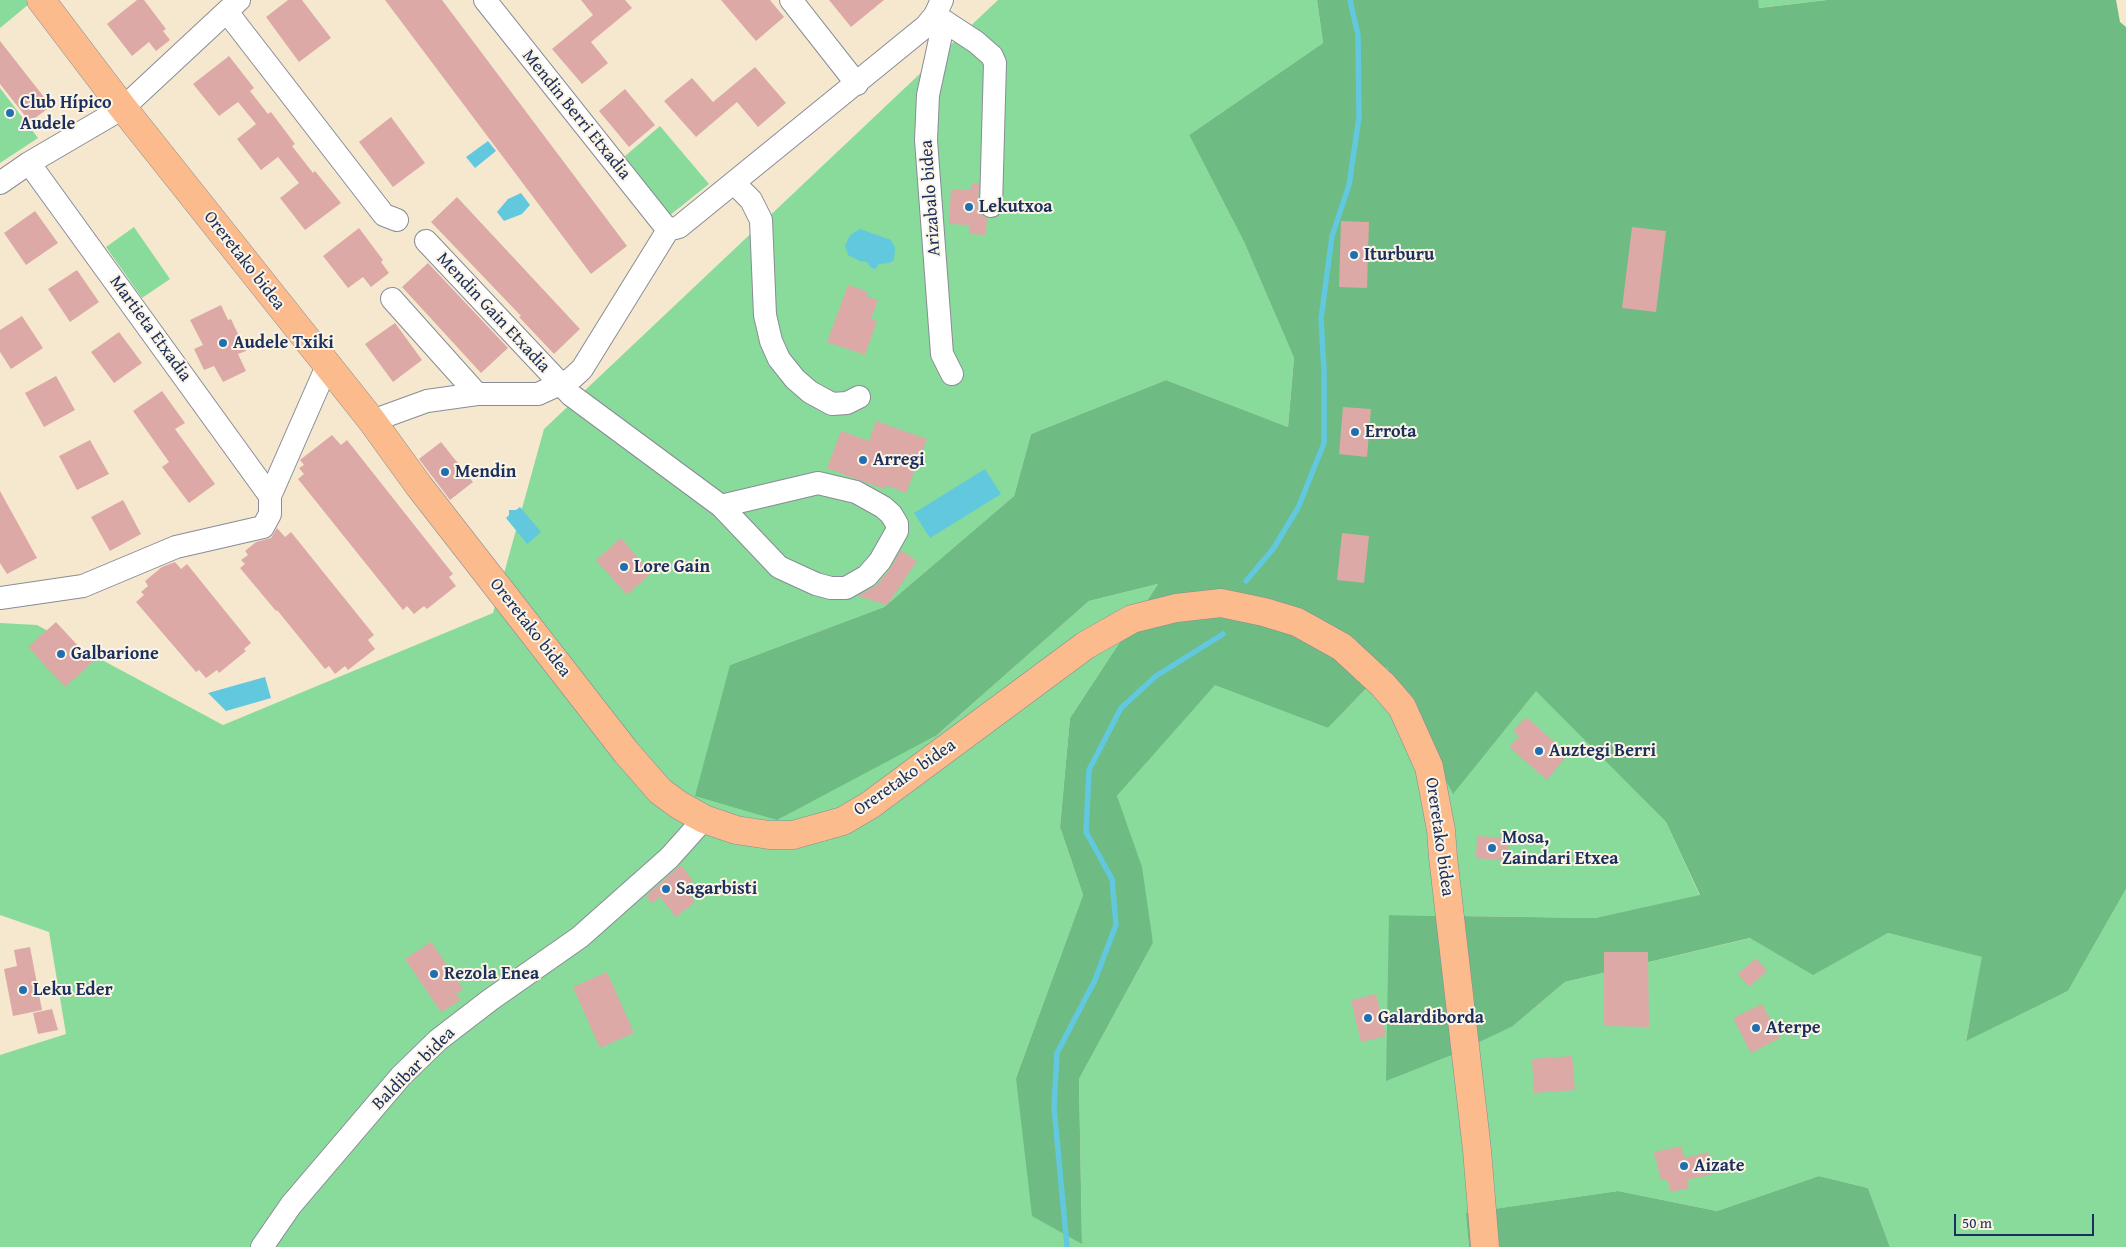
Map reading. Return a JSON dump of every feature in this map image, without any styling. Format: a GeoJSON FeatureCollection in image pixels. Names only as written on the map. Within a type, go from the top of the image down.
{"type":"FeatureCollection","features":[{"type":"Feature","properties":{"kind":"main road","name":"Oreretako bidea"},"geometry":{"type":"LineString","coordinates":[[41,0],[123,108],[372,421],[419,486],[626,752],[660,791],[679,805],[704,819],[736,830],[769,835],[793,836],[843,821],[870,806],[1086,645],[1132,619],[1176,608],[1222,603],[1264,612],[1297,622],[1342,647],[1383,685],[1402,707],[1429,767],[1442,830],[1443,857],[1477,1150],[1485,1247]]}},
{"type":"Feature","properties":{"kind":"street","name":"Mendin Berri Etxadia"},"geometry":{"type":"LineString","coordinates":[[485,0],[668,230]]}},
{"type":"Feature","properties":{"kind":"street"},"geometry":{"type":"LineString","coordinates":[[791,0],[856,84]]}},
{"type":"Feature","properties":{"kind":"street"},"geometry":{"type":"LineString","coordinates":[[0,183],[29,163],[123,108],[233,6],[384,215],[397,220]]}},
{"type":"Feature","properties":{"kind":"street"},"geometry":{"type":"LineString","coordinates":[[372,421],[427,401],[477,394],[538,394],[571,379],[582,368],[668,230],[679,227],[734,183],[926,26],[940,12],[992,56],[995,63],[991,206]]}},
{"type":"Feature","properties":{"kind":"street","name":"Arizabalo bidea"},"geometry":{"type":"LineString","coordinates":[[940,12],[928,95],[926,140],[942,354],[952,374]]}},
{"type":"Feature","properties":{"kind":"street","name":"Martieta Etxadia"},"geometry":{"type":"LineString","coordinates":[[29,163],[270,496]]}},
{"type":"Feature","properties":{"kind":"street"},"geometry":{"type":"LineString","coordinates":[[734,183],[751,200],[761,220],[766,315],[770,341],[779,359],[802,386],[832,404],[847,403],[859,397]]}},
{"type":"Feature","properties":{"kind":"street","name":"Mendin Gain Etxadia"},"geometry":{"type":"LineString","coordinates":[[426,241],[560,385]]}},
{"type":"Feature","properties":{"kind":"street"},"geometry":{"type":"LineString","coordinates":[[392,299],[477,394]]}},
{"type":"Feature","properties":{"kind":"street"},"geometry":{"type":"LineString","coordinates":[[0,598],[83,586],[176,547],[263,527],[270,514],[270,496],[327,366]]}},
{"type":"Feature","properties":{"kind":"street"},"geometry":{"type":"LineString","coordinates":[[560,385],[721,506],[779,567],[816,584],[831,588],[846,588],[867,576],[880,561],[897,531],[897,524],[891,514],[883,507],[856,492],[818,483],[721,506]]}},
{"type":"Feature","properties":{"kind":"street","name":"Baldibar bidea"},"geometry":{"type":"LineString","coordinates":[[262,1247],[291,1205],[401,1076],[438,1040],[490,1000],[580,937],[669,858],[704,819]]}},
{"type":"Feature","properties":{"kind":"green space"},"geometry":{"type":"Polygon","coordinates":[[[0,0],[26,0],[29,4],[0,28],[0,0]]]}},
{"type":"Feature","properties":{"kind":"green space"},"geometry":{"type":"Polygon","coordinates":[[[998,0],[1317,0],[1323,43],[1189,135],[1244,242],[1294,358],[1288,427],[1166,380],[1031,434],[1014,496],[884,607],[730,665],[937,735],[1089,601],[1158,584],[1070,718],[1060,827],[1083,895],[1016,1078],[1082,1243],[1079,1079],[1153,943],[1117,796],[1215,684],[1328,728],[1387,667],[1536,690],[1666,822],[1700,896],[1595,918],[1389,915],[1513,1026],[1565,982],[1751,938],[1813,974],[1888,933],[1983,957],[1966,1040],[2068,991],[2126,889],[2126,1247],[1890,1247],[1868,1188],[1819,1176],[1717,1211],[1618,1191],[1467,1213],[1469,1247],[0,1247],[0,1055],[66,1034],[49,932],[0,915],[0,623],[37,625],[223,725],[493,613],[544,429],[998,0]]]}},
{"type":"Feature","properties":{"kind":"green space"},"geometry":{"type":"Polygon","coordinates":[[[1317,0],[1758,0],[1759,8],[1827,0],[2116,0],[2120,22],[2126,27],[2126,889],[2068,991],[1966,1041],[1982,957],[1888,933],[1813,975],[1750,938],[1565,982],[1513,1026],[1454,1054],[1386,1081],[1389,915],[1595,918],[1700,895],[1666,822],[1536,691],[1453,794],[1387,667],[1328,728],[1215,685],[1117,796],[1142,867],[1153,943],[1079,1079],[1082,1244],[1032,1216],[1016,1078],[1083,895],[1060,827],[1070,718],[1158,584],[1089,601],[937,735],[777,820],[695,796],[730,665],[884,607],[1014,496],[1031,434],[1166,380],[1288,427],[1294,358],[1244,242],[1189,135],[1323,43],[1317,0]]]}},
{"type":"Feature","properties":{"kind":"green space"},"geometry":{"type":"Polygon","coordinates":[[[1758,0],[1827,0],[1758,8],[1758,0]]]}},
{"type":"Feature","properties":{"kind":"green space","name":"Club Hípico Audele"},"geometry":{"type":"Polygon","coordinates":[[[0,88],[38,138],[0,163],[0,88]]]}},
{"type":"Feature","properties":{"kind":"green space"},"geometry":{"type":"Polygon","coordinates":[[[660,126],[709,184],[669,216],[624,157],[660,126]]]}},
{"type":"Feature","properties":{"kind":"green space"},"geometry":{"type":"Polygon","coordinates":[[[134,227],[170,279],[142,298],[106,247],[134,227]]]}},
{"type":"Feature","properties":{"kind":"green space"},"geometry":{"type":"Polygon","coordinates":[[[1819,1176],[1868,1188],[1890,1247],[1469,1247],[1466,1213],[1618,1191],[1717,1211],[1819,1176]]]}},
{"type":"Feature","properties":{"kind":"water"},"geometry":{"type":"Polygon","coordinates":[[[488,141],[496,151],[475,168],[466,157],[488,141]]]}},
{"type":"Feature","properties":{"kind":"water"},"geometry":{"type":"Polygon","coordinates":[[[521,193],[530,205],[522,214],[504,221],[497,212],[508,199],[521,193]]]}},
{"type":"Feature","properties":{"kind":"water"},"geometry":{"type":"Polygon","coordinates":[[[860,229],[891,240],[895,248],[894,260],[889,263],[879,264],[875,269],[871,268],[867,262],[848,255],[845,246],[850,235],[860,229]]]}},
{"type":"Feature","properties":{"kind":"water"},"geometry":{"type":"Polygon","coordinates":[[[985,469],[1001,494],[930,538],[914,513],[985,469]]]}},
{"type":"Feature","properties":{"kind":"water"},"geometry":{"type":"Polygon","coordinates":[[[520,507],[541,532],[527,544],[506,518],[509,515],[509,510],[516,510],[520,507]]]}},
{"type":"Feature","properties":{"kind":"water"},"geometry":{"type":"Polygon","coordinates":[[[265,677],[271,698],[226,711],[208,693],[265,677]]]}},
{"type":"Feature","properties":{"kind":"building"},"geometry":{"type":"Polygon","coordinates":[[[137,0],[144,0],[166,29],[163,31],[170,40],[156,51],[149,42],[132,56],[107,24],[137,0]]]}},
{"type":"Feature","properties":{"kind":"building"},"geometry":{"type":"Polygon","coordinates":[[[288,0],[302,0],[331,38],[299,62],[266,17],[288,0]]]}},
{"type":"Feature","properties":{"kind":"building"},"geometry":{"type":"Polygon","coordinates":[[[385,0],[442,0],[627,246],[591,274],[385,0]]]}},
{"type":"Feature","properties":{"kind":"building"},"geometry":{"type":"Polygon","coordinates":[[[581,0],[625,0],[632,8],[591,42],[608,63],[582,84],[552,49],[593,15],[581,0]]]}},
{"type":"Feature","properties":{"kind":"building"},"geometry":{"type":"Polygon","coordinates":[[[721,0],[770,0],[784,17],[756,41],[721,0]]]}},
{"type":"Feature","properties":{"kind":"building"},"geometry":{"type":"Polygon","coordinates":[[[829,0],[884,0],[851,27],[829,0]]]}},
{"type":"Feature","properties":{"kind":"building"},"geometry":{"type":"Polygon","coordinates":[[[0,41],[51,106],[30,122],[0,84],[0,41]]]}},
{"type":"Feature","properties":{"kind":"building"},"geometry":{"type":"Polygon","coordinates":[[[229,56],[254,88],[250,91],[268,114],[271,112],[295,144],[292,146],[313,173],[315,171],[341,203],[305,230],[280,198],[299,183],[278,157],[261,170],[237,139],[256,124],[238,102],[219,116],[193,84],[229,56]]]}},
{"type":"Feature","properties":{"kind":"building"},"geometry":{"type":"Polygon","coordinates":[[[755,67],[786,103],[758,127],[737,102],[696,137],[664,101],[692,78],[713,102],[755,67]]]}},
{"type":"Feature","properties":{"kind":"building"},"geometry":{"type":"Polygon","coordinates":[[[625,89],[655,125],[629,147],[599,111],[625,89]]]}},
{"type":"Feature","properties":{"kind":"building"},"geometry":{"type":"Polygon","coordinates":[[[391,117],[425,163],[393,187],[359,142],[391,117]]]}},
{"type":"Feature","properties":{"kind":"building","name":"Lekutxoa"},"geometry":{"type":"Polygon","coordinates":[[[971,183],[979,183],[978,206],[980,213],[987,218],[986,235],[969,234],[969,225],[949,224],[951,189],[971,190],[971,183]]]}},
{"type":"Feature","properties":{"kind":"building"},"geometry":{"type":"Polygon","coordinates":[[[457,197],[580,329],[554,354],[519,317],[521,316],[431,222],[457,197]]]}},
{"type":"Feature","properties":{"kind":"building"},"geometry":{"type":"Polygon","coordinates":[[[35,211],[58,243],[26,265],[4,233],[35,211]]]}},
{"type":"Feature","properties":{"kind":"building","name":"Iturburu"},"geometry":{"type":"Polygon","coordinates":[[[1341,221],[1369,222],[1367,288],[1339,287],[1341,221]]]}},
{"type":"Feature","properties":{"kind":"building"},"geometry":{"type":"Polygon","coordinates":[[[1632,227],[1666,231],[1656,312],[1622,308],[1632,227]]]}},
{"type":"Feature","properties":{"kind":"building"},"geometry":{"type":"Polygon","coordinates":[[[359,228],[383,260],[381,262],[389,273],[371,287],[363,277],[348,288],[323,256],[359,228]]]}},
{"type":"Feature","properties":{"kind":"building"},"geometry":{"type":"Polygon","coordinates":[[[428,263],[508,348],[481,373],[402,287],[428,263]]]}},
{"type":"Feature","properties":{"kind":"building"},"geometry":{"type":"Polygon","coordinates":[[[77,270],[99,302],[70,322],[48,289],[77,270]]]}},
{"type":"Feature","properties":{"kind":"building"},"geometry":{"type":"Polygon","coordinates":[[[848,285],[868,292],[866,296],[878,300],[871,319],[877,321],[865,355],[827,342],[848,285]]]}},
{"type":"Feature","properties":{"kind":"building","name":"Audele Txiki"},"geometry":{"type":"Polygon","coordinates":[[[221,305],[228,320],[231,319],[246,351],[238,354],[246,371],[223,382],[214,366],[204,370],[194,349],[203,345],[190,320],[221,305]]]}},
{"type":"Feature","properties":{"kind":"building"},"geometry":{"type":"Polygon","coordinates":[[[22,316],[43,348],[11,369],[0,352],[0,330],[22,316]]]}},
{"type":"Feature","properties":{"kind":"building"},"geometry":{"type":"Polygon","coordinates":[[[395,323],[422,360],[393,382],[365,344],[395,323]]]}},
{"type":"Feature","properties":{"kind":"building"},"geometry":{"type":"Polygon","coordinates":[[[119,332],[142,363],[114,383],[91,352],[119,332]]]}},
{"type":"Feature","properties":{"kind":"building"},"geometry":{"type":"Polygon","coordinates":[[[56,376],[75,410],[44,427],[25,393],[56,376]]]}},
{"type":"Feature","properties":{"kind":"building"},"geometry":{"type":"Polygon","coordinates":[[[162,391],[185,423],[175,429],[215,484],[189,503],[162,467],[169,462],[133,411],[162,391]]]}},
{"type":"Feature","properties":{"kind":"building","name":"Errota"},"geometry":{"type":"Polygon","coordinates":[[[1343,407],[1371,409],[1367,457],[1339,454],[1343,407]]]}},
{"type":"Feature","properties":{"kind":"building"},"geometry":{"type":"Polygon","coordinates":[[[876,421],[927,439],[906,493],[886,485],[885,489],[827,468],[841,431],[869,441],[876,421]]]}},
{"type":"Feature","properties":{"kind":"building"},"geometry":{"type":"Polygon","coordinates":[[[332,435],[341,445],[347,440],[453,574],[449,577],[456,586],[427,609],[424,606],[414,614],[407,606],[403,610],[298,479],[304,474],[299,468],[304,465],[300,460],[332,435]]]}},
{"type":"Feature","properties":{"kind":"building"},"geometry":{"type":"Polygon","coordinates":[[[90,440],[109,474],[77,490],[59,456],[90,440]]]}},
{"type":"Feature","properties":{"kind":"building","name":"Mendin"},"geometry":{"type":"Polygon","coordinates":[[[441,442],[473,482],[450,500],[419,459],[441,442]]]}},
{"type":"Feature","properties":{"kind":"building"},"geometry":{"type":"Polygon","coordinates":[[[0,491],[37,558],[7,574],[0,563],[0,491]]]}},
{"type":"Feature","properties":{"kind":"building"},"geometry":{"type":"Polygon","coordinates":[[[123,500],[141,534],[110,551],[91,517],[123,500]]]}},
{"type":"Feature","properties":{"kind":"building"},"geometry":{"type":"Polygon","coordinates":[[[277,528],[285,537],[291,532],[374,635],[368,640],[375,649],[348,670],[345,666],[335,674],[329,666],[325,669],[240,568],[245,564],[241,560],[248,555],[245,551],[256,542],[271,538],[277,528]]]}},
{"type":"Feature","properties":{"kind":"building"},"geometry":{"type":"Polygon","coordinates":[[[1342,533],[1369,536],[1364,583],[1337,580],[1342,533]]]}},
{"type":"Feature","properties":{"kind":"building","name":"Lore Gain"},"geometry":{"type":"Polygon","coordinates":[[[621,538],[651,573],[627,595],[596,560],[621,538]]]}},
{"type":"Feature","properties":{"kind":"building"},"geometry":{"type":"Polygon","coordinates":[[[901,550],[917,561],[887,605],[858,596],[877,585],[890,569],[901,550]]]}},
{"type":"Feature","properties":{"kind":"building"},"geometry":{"type":"Polygon","coordinates":[[[175,562],[181,569],[187,564],[251,643],[244,649],[246,651],[219,673],[217,670],[206,678],[199,670],[196,672],[136,602],[144,595],[141,592],[148,586],[145,581],[162,567],[175,562]]]}},
{"type":"Feature","properties":{"kind":"building","name":"Galbarione"},"geometry":{"type":"Polygon","coordinates":[[[56,622],[93,662],[65,687],[28,647],[56,622]]]}},
{"type":"Feature","properties":{"kind":"building","name":"Auztegi Berri"},"geometry":{"type":"Polygon","coordinates":[[[1526,717],[1568,754],[1547,780],[1509,747],[1519,736],[1513,731],[1526,717]]]}},
{"type":"Feature","properties":{"kind":"building","name":"Mosa, Zaindari Etxea"},"geometry":{"type":"Polygon","coordinates":[[[1477,836],[1509,838],[1507,861],[1476,858],[1477,836]]]}},
{"type":"Feature","properties":{"kind":"building","name":"Sagarbisti"},"geometry":{"type":"Polygon","coordinates":[[[681,865],[693,881],[684,887],[695,902],[676,917],[660,897],[652,903],[646,896],[681,865]]]}},
{"type":"Feature","properties":{"kind":"building","name":"Rezola Enea"},"geometry":{"type":"Polygon","coordinates":[[[431,942],[463,989],[456,994],[461,1000],[441,1012],[405,959],[431,942]]]}},
{"type":"Feature","properties":{"kind":"building","name":"Leku Eder"},"geometry":{"type":"Polygon","coordinates":[[[30,947],[42,1010],[13,1016],[4,969],[17,966],[14,950],[30,947]]]}},
{"type":"Feature","properties":{"kind":"building"},"geometry":{"type":"Polygon","coordinates":[[[1604,952],[1648,952],[1649,1027],[1604,1026],[1604,952]]]}},
{"type":"Feature","properties":{"kind":"building"},"geometry":{"type":"Polygon","coordinates":[[[1756,958],[1767,971],[1749,987],[1738,974],[1756,958]]]}},
{"type":"Feature","properties":{"kind":"building"},"geometry":{"type":"Polygon","coordinates":[[[607,972],[634,1033],[600,1048],[573,987],[607,972]]]}},
{"type":"Feature","properties":{"kind":"building","name":"Galardiborda"},"geometry":{"type":"Polygon","coordinates":[[[1376,994],[1386,1036],[1361,1042],[1351,1000],[1376,994]]]}},
{"type":"Feature","properties":{"kind":"building","name":"Aterpe"},"geometry":{"type":"Polygon","coordinates":[[[1762,1004],[1780,1038],[1751,1053],[1733,1018],[1762,1004]]]}},
{"type":"Feature","properties":{"kind":"building"},"geometry":{"type":"Polygon","coordinates":[[[52,1009],[58,1030],[38,1034],[33,1013],[52,1009]]]}},
{"type":"Feature","properties":{"kind":"building"},"geometry":{"type":"Polygon","coordinates":[[[1572,1056],[1575,1090],[1534,1093],[1532,1059],[1572,1056]]]}},
{"type":"Feature","properties":{"kind":"building","name":"Aizate"},"geometry":{"type":"Polygon","coordinates":[[[1681,1146],[1684,1158],[1708,1152],[1713,1174],[1687,1180],[1689,1188],[1671,1192],[1667,1179],[1661,1180],[1654,1152],[1681,1146]]]}},
{"type":"Feature","properties":{"kind":"waterway"},"geometry":{"type":"LineString","coordinates":[[1246,581],[1273,549],[1298,508],[1324,443],[1324,371],[1321,319],[1332,236],[1349,185],[1359,117],[1358,35],[1350,0]]}},
{"type":"Feature","properties":{"kind":"waterway"},"geometry":{"type":"LineString","coordinates":[[1067,1247],[1054,1107],[1057,1053],[1095,980],[1116,925],[1112,879],[1086,832],[1089,770],[1121,708],[1156,676],[1223,634]]}},
{"type":"Feature","properties":{"kind":"place","name":"Club Hípico Audele"},"geometry":{"type":"Point","coordinates":[10,113]}},
{"type":"Feature","properties":{"kind":"place","name":"Lekutxoa"},"geometry":{"type":"Point","coordinates":[969,207]}},
{"type":"Feature","properties":{"kind":"place","name":"Iturburu"},"geometry":{"type":"Point","coordinates":[1354,255]}},
{"type":"Feature","properties":{"kind":"place","name":"Audele Txiki"},"geometry":{"type":"Point","coordinates":[223,343]}},
{"type":"Feature","properties":{"kind":"place","name":"Errota"},"geometry":{"type":"Point","coordinates":[1355,432]}},
{"type":"Feature","properties":{"kind":"place","name":"Arregi"},"geometry":{"type":"Point","coordinates":[863,460]}},
{"type":"Feature","properties":{"kind":"place","name":"Mendin"},"geometry":{"type":"Point","coordinates":[445,472]}},
{"type":"Feature","properties":{"kind":"place","name":"Lore Gain"},"geometry":{"type":"Point","coordinates":[624,567]}},
{"type":"Feature","properties":{"kind":"place","name":"Galbarione"},"geometry":{"type":"Point","coordinates":[61,654]}},
{"type":"Feature","properties":{"kind":"place","name":"Auztegi Berri"},"geometry":{"type":"Point","coordinates":[1539,751]}},
{"type":"Feature","properties":{"kind":"place","name":"Mosa, Zaindari Etxea"},"geometry":{"type":"Point","coordinates":[1492,848]}},
{"type":"Feature","properties":{"kind":"place","name":"Sagarbisti"},"geometry":{"type":"Point","coordinates":[666,889]}},
{"type":"Feature","properties":{"kind":"place","name":"Rezola Enea"},"geometry":{"type":"Point","coordinates":[434,974]}},
{"type":"Feature","properties":{"kind":"place","name":"Leku Eder"},"geometry":{"type":"Point","coordinates":[23,990]}},
{"type":"Feature","properties":{"kind":"place","name":"Galardiborda"},"geometry":{"type":"Point","coordinates":[1368,1018]}},
{"type":"Feature","properties":{"kind":"place","name":"Aterpe"},"geometry":{"type":"Point","coordinates":[1756,1028]}},
{"type":"Feature","properties":{"kind":"place","name":"Aizate"},"geometry":{"type":"Point","coordinates":[1684,1166]}}]}
